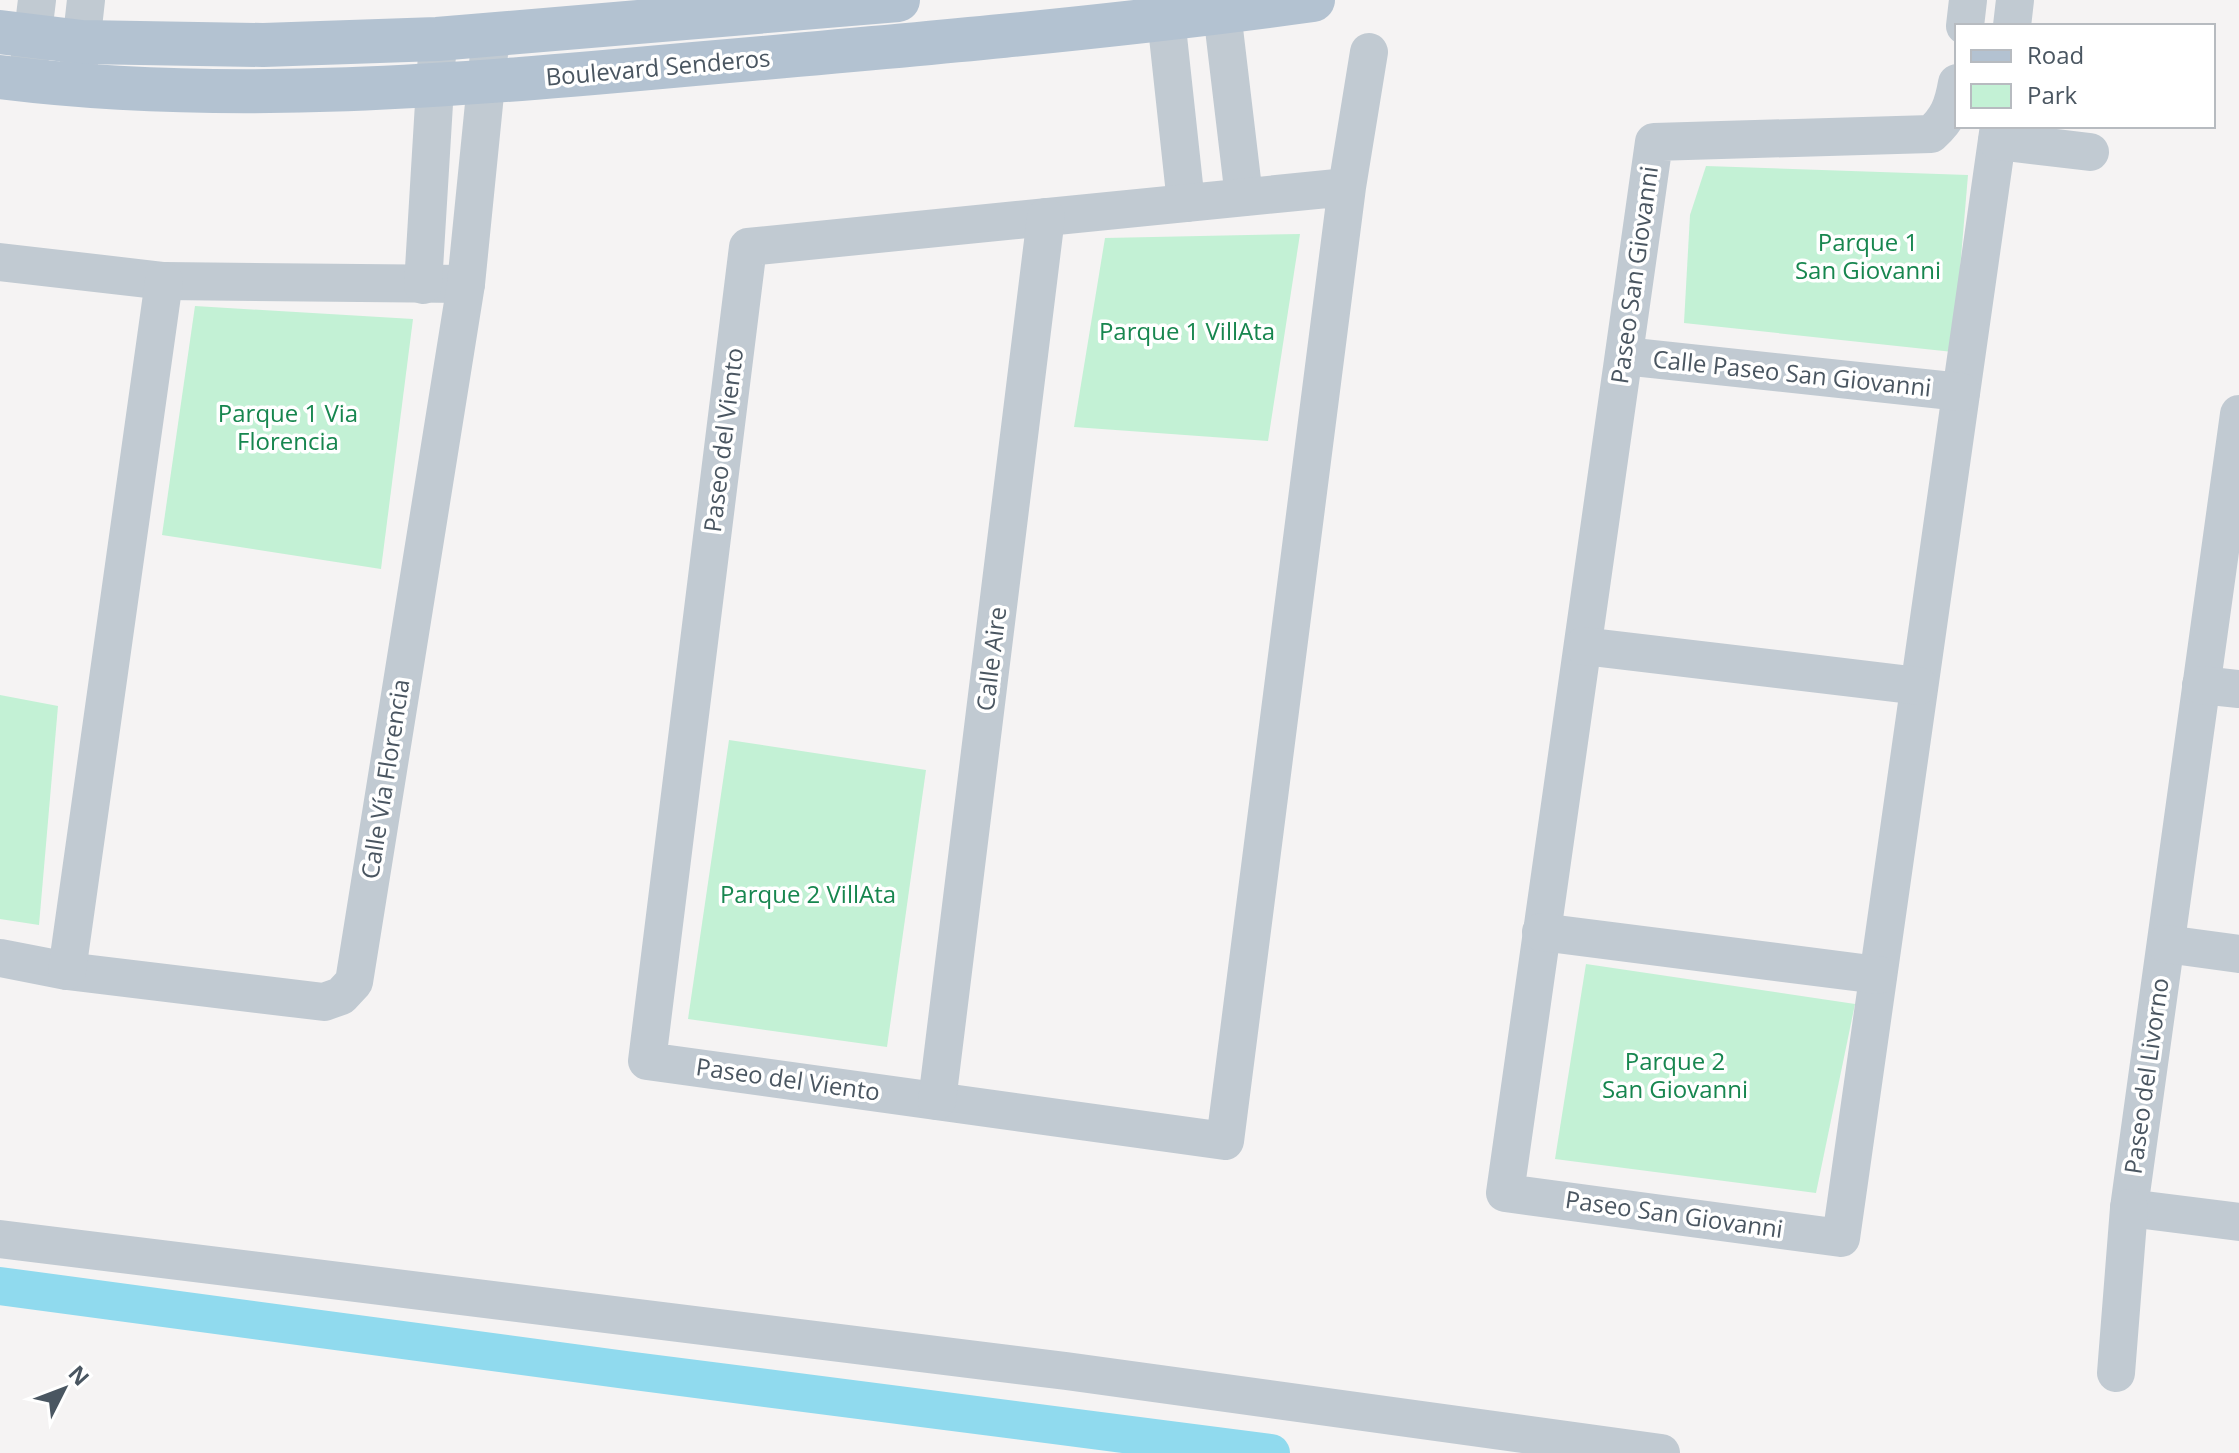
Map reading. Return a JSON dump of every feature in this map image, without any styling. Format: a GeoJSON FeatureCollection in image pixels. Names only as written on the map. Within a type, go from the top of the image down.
{"type":"FeatureCollection","features":[{"type":"Feature","properties":{"kind":"main road","name":"Boulevard Senderos"},"geometry":{"type":"LineString","coordinates":[[23,23],[84,21],[263,45],[437,39],[898,0]]}},
{"type":"Feature","properties":{"kind":"main road","name":"Boulevard Senderos"},"geometry":{"type":"LineString","coordinates":[[14,79],[76,87],[281,92],[436,86],[836,52],[1313,0]]}},
{"type":"Feature","properties":{"kind":"main road"},"geometry":{"type":"LineString","coordinates":[[834,7],[836,52]]}},
{"type":"Feature","properties":{"kind":"street"},"geometry":{"type":"LineString","coordinates":[[1965,24],[1968,0]]}},
{"type":"Feature","properties":{"kind":"street"},"geometry":{"type":"LineString","coordinates":[[2012,24],[2015,0]]}},
{"type":"Feature","properties":{"kind":"street"},"geometry":{"type":"LineString","coordinates":[[1222,12],[1244,197]]}},
{"type":"Feature","properties":{"kind":"street"},"geometry":{"type":"LineString","coordinates":[[1166,18],[1186,203]]}},
{"type":"Feature","properties":{"kind":"street"},"geometry":{"type":"LineString","coordinates":[[76,87],[84,21]]}},
{"type":"Feature","properties":{"kind":"street"},"geometry":{"type":"LineString","coordinates":[[14,79],[23,23]]}},
{"type":"Feature","properties":{"kind":"street","name":"Calle Vía Florencia"},"geometry":{"type":"LineString","coordinates":[[0,958],[67,971],[324,1002],[341,996],[354,982],[466,284],[491,35]]}},
{"type":"Feature","properties":{"kind":"street"},"geometry":{"type":"LineString","coordinates":[[423,285],[437,39]]}},
{"type":"Feature","properties":{"kind":"street","name":"Paseo del Viento"},"geometry":{"type":"LineString","coordinates":[[1347,187],[748,247],[647,1061],[1225,1141],[1347,187],[1369,52]]}},
{"type":"Feature","properties":{"kind":"street","name":"Paseo San Giovanni"},"geometry":{"type":"LineString","coordinates":[[1955,96],[1946,121],[1931,134],[1654,142],[1505,1193],[1841,1238],[1998,133]]}},
{"type":"Feature","properties":{"kind":"street"},"geometry":{"type":"LineString","coordinates":[[1998,133],[2090,152]]}},
{"type":"Feature","properties":{"kind":"street","name":"Calle Aire"},"geometry":{"type":"LineString","coordinates":[[937,1101],[1046,217]]}},
{"type":"Feature","properties":{"kind":"street"},"geometry":{"type":"LineString","coordinates":[[0,262],[164,281],[466,284]]}},
{"type":"Feature","properties":{"kind":"street"},"geometry":{"type":"LineString","coordinates":[[67,971],[164,281]]}},
{"type":"Feature","properties":{"kind":"street","name":"Calle Paseo San Giovanni"},"geometry":{"type":"LineString","coordinates":[[1624,356],[1961,392]]}},
{"type":"Feature","properties":{"kind":"street","name":"Paseo del Livorno"},"geometry":{"type":"LineString","coordinates":[[2116,1373],[2129,1208],[2239,414]]}},
{"type":"Feature","properties":{"kind":"street"},"geometry":{"type":"LineString","coordinates":[[1583,646],[1919,686]]}},
{"type":"Feature","properties":{"kind":"street"},"geometry":{"type":"LineString","coordinates":[[2201,685],[2239,689]]}},
{"type":"Feature","properties":{"kind":"street"},"geometry":{"type":"LineString","coordinates":[[1541,932],[1878,975]]}},
{"type":"Feature","properties":{"kind":"street","name":"Paseo del Livorno"},"geometry":{"type":"LineString","coordinates":[[2166,944],[2239,954]]}},
{"type":"Feature","properties":{"kind":"street","name":"Paseo del Livorno"},"geometry":{"type":"LineString","coordinates":[[2129,1208],[2239,1222]]}},
{"type":"Feature","properties":{"kind":"street"},"geometry":{"type":"LineString","coordinates":[[0,1239],[1066,1371],[1661,1453]]}},
{"type":"Feature","properties":{"kind":"green space","name":"Parque 1 San Giovanni"},"geometry":{"type":"Polygon","coordinates":[[[1706,166],[1968,175],[1953,352],[1684,323],[1690,215],[1706,166]]]}},
{"type":"Feature","properties":{"kind":"green space","name":"Parque 1 VillAta"},"geometry":{"type":"Polygon","coordinates":[[[1300,234],[1268,441],[1074,427],[1105,238],[1300,234]]]}},
{"type":"Feature","properties":{"kind":"green space","name":"Parque 1 Via Florencia"},"geometry":{"type":"Polygon","coordinates":[[[195,306],[413,319],[381,569],[162,535],[195,306]]]}},
{"type":"Feature","properties":{"kind":"green space"},"geometry":{"type":"Polygon","coordinates":[[[0,695],[58,706],[39,925],[0,919],[0,695]]]}},
{"type":"Feature","properties":{"kind":"green space","name":"Parque 2 VillAta"},"geometry":{"type":"Polygon","coordinates":[[[729,740],[926,770],[887,1047],[688,1019],[729,740]]]}},
{"type":"Feature","properties":{"kind":"green space","name":"Parque 2 San Giovanni"},"geometry":{"type":"Polygon","coordinates":[[[1586,964],[1855,1004],[1816,1193],[1555,1159],[1586,964]]]}},
{"type":"Feature","properties":{"kind":"waterway"},"geometry":{"type":"LineString","coordinates":[[0,1286],[1271,1453]]}}]}
